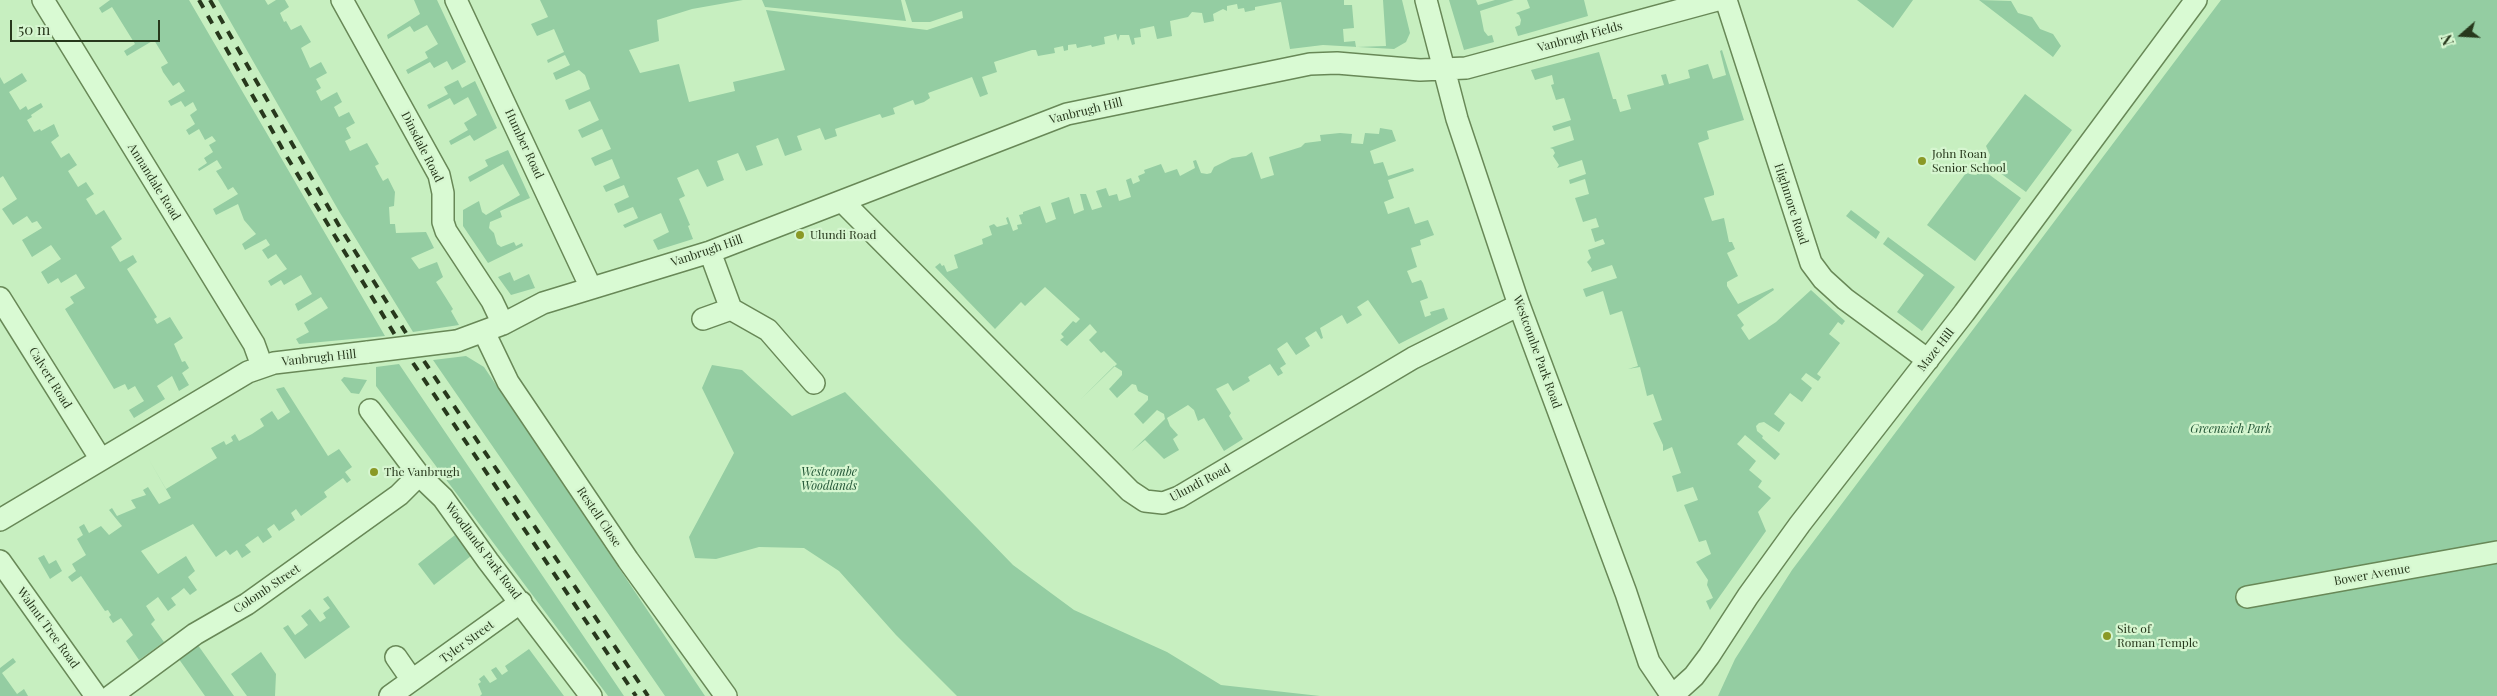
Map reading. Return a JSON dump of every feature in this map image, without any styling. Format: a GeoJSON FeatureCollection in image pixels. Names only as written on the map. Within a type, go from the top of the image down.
{"type":"FeatureCollection","features":[{"type":"Feature","properties":{"kind":"street","name":"Annandale Road"},"geometry":{"type":"LineString","coordinates":[[43,0],[254,344],[262,366]]}},
{"type":"Feature","properties":{"kind":"street","name":"Dinsdale Road"},"geometry":{"type":"LineString","coordinates":[[342,0],[439,175],[444,193],[444,222],[446,231],[492,301],[493,328]]}},
{"type":"Feature","properties":{"kind":"street","name":"Humber Road"},"geometry":{"type":"LineString","coordinates":[[456,0],[591,288]]}},
{"type":"Feature","properties":{"kind":"street","name":"Westcombe Park Road"},"geometry":{"type":"LineString","coordinates":[[1426,0],[1457,119],[1519,305],[1626,592],[1649,662],[1672,696]]}},
{"type":"Feature","properties":{"kind":"street","name":"Vanbrugh Fields"},"geometry":{"type":"LineString","coordinates":[[1443,69],[1466,68],[1717,0]]}},
{"type":"Feature","properties":{"kind":"street","name":"Highmore Road"},"geometry":{"type":"LineString","coordinates":[[1726,0],[1811,263],[1823,279],[1845,299],[1928,360]]}},
{"type":"Feature","properties":{"kind":"street","name":"Maze Hill"},"geometry":{"type":"LineString","coordinates":[[1672,696],[1694,676],[1800,524],[1928,360],[2196,0]]}},
{"type":"Feature","properties":{"kind":"street","name":"Vanbrugh Hill"},"geometry":{"type":"LineString","coordinates":[[0,520],[234,379],[262,366],[457,341],[493,328],[544,303],[710,252],[1048,120],[1087,110],[1310,64],[1337,63],[1390,68],[1443,69]]}},
{"type":"Feature","properties":{"kind":"street","name":"Ulundi Road"},"geometry":{"type":"LineString","coordinates":[[842,201],[1130,491],[1145,501],[1163,502],[1179,497],[1413,358],[1519,305]]}},
{"type":"Feature","properties":{"kind":"street"},"geometry":{"type":"LineString","coordinates":[[710,252],[732,309],[768,330],[814,383]]}},
{"type":"Feature","properties":{"kind":"street","name":"Calvert Road"},"geometry":{"type":"LineString","coordinates":[[0,298],[100,458]]}},
{"type":"Feature","properties":{"kind":"street"},"geometry":{"type":"LineString","coordinates":[[702,319],[732,309]]}},
{"type":"Feature","properties":{"kind":"street","name":"Restell Close"},"geometry":{"type":"LineString","coordinates":[[493,328],[514,390],[628,560],[726,696]]}},
{"type":"Feature","properties":{"kind":"street","name":"Woodlands Park Road"},"geometry":{"type":"LineString","coordinates":[[370,410],[418,475],[443,498],[488,561],[591,696]]}},
{"type":"Feature","properties":{"kind":"street","name":"Colomb Street"},"geometry":{"type":"LineString","coordinates":[[111,696],[195,634],[248,604],[399,495],[418,475]]}},
{"type":"Feature","properties":{"kind":"street","name":"Bower Avenue"},"geometry":{"type":"LineString","coordinates":[[2247,597],[2497,552]]}},
{"type":"Feature","properties":{"kind":"street","name":"Walnut Tree Road"},"geometry":{"type":"LineString","coordinates":[[0,561],[96,696]]}},
{"type":"Feature","properties":{"kind":"street","name":"Tyler Street"},"geometry":{"type":"LineString","coordinates":[[390,696],[521,602]]}},
{"type":"Feature","properties":{"kind":"street"},"geometry":{"type":"LineString","coordinates":[[396,658],[412,680]]}},
{"type":"Feature","properties":{"kind":"green space"},"geometry":{"type":"Polygon","coordinates":[[[110,0],[189,0],[385,336],[299,344],[296,339],[309,332],[304,323],[328,308],[321,297],[298,311],[295,304],[312,294],[301,275],[284,285],[281,280],[271,286],[268,281],[287,269],[276,254],[268,259],[262,250],[270,245],[266,239],[245,250],[242,244],[256,234],[244,220],[238,204],[216,215],[213,209],[238,194],[233,187],[228,190],[216,171],[222,168],[217,160],[199,171],[198,169],[207,163],[204,158],[213,152],[209,145],[216,141],[212,136],[205,140],[199,129],[189,135],[186,130],[195,124],[190,115],[197,110],[193,102],[185,107],[181,101],[171,106],[168,101],[185,91],[179,82],[173,86],[163,72],[161,67],[168,63],[154,40],[127,56],[124,51],[135,44],[112,7],[102,13],[99,8],[110,0]]]}},
{"type":"Feature","properties":{"kind":"green space"},"geometry":{"type":"Polygon","coordinates":[[[218,0],[265,0],[268,5],[276,0],[285,0],[289,7],[280,13],[284,22],[286,21],[291,30],[301,25],[311,42],[301,48],[310,68],[321,62],[327,73],[316,79],[321,88],[316,91],[321,101],[337,92],[342,102],[334,107],[339,117],[349,112],[355,123],[346,128],[351,138],[345,141],[350,151],[367,143],[379,164],[375,166],[383,181],[388,178],[395,192],[394,206],[389,207],[390,224],[395,224],[396,233],[426,232],[434,248],[411,258],[419,269],[437,262],[443,277],[436,282],[453,309],[451,311],[459,325],[413,332],[340,213],[218,0]]]}},
{"type":"Feature","properties":{"kind":"green space"},"geometry":{"type":"Polygon","coordinates":[[[414,0],[437,0],[466,62],[452,70],[447,61],[434,68],[430,62],[408,74],[406,70],[428,58],[425,52],[438,44],[427,25],[414,32],[410,26],[388,39],[387,35],[420,14],[414,0]]]}},
{"type":"Feature","properties":{"kind":"green space"},"geometry":{"type":"Polygon","coordinates":[[[540,0],[743,0],[692,9],[657,20],[659,41],[629,50],[640,73],[679,64],[689,102],[735,91],[733,82],[785,70],[766,10],[927,30],[963,18],[962,11],[930,22],[912,22],[905,0],[1344,0],[1344,5],[1352,5],[1354,28],[1343,29],[1344,42],[1355,41],[1356,47],[1323,45],[1290,49],[1281,2],[1255,7],[1255,10],[1245,12],[1244,8],[1238,9],[1237,4],[1227,6],[1227,11],[1223,9],[1213,14],[1214,21],[1204,23],[1202,13],[1192,12],[1188,17],[1170,21],[1172,36],[1157,39],[1154,26],[1140,29],[1141,37],[1134,38],[1135,44],[1132,45],[1129,35],[1120,35],[1118,41],[1116,34],[1104,37],[1105,44],[1092,47],[1091,45],[1077,48],[1076,44],[1068,45],[1068,50],[1064,51],[1063,46],[1054,48],[1055,53],[1038,56],[1036,50],[1032,50],[994,62],[997,72],[982,77],[988,94],[980,97],[972,77],[928,93],[930,98],[924,102],[915,105],[913,100],[893,108],[895,114],[882,118],[880,114],[835,129],[837,136],[825,140],[820,128],[797,136],[802,150],[785,156],[778,138],[756,146],[763,165],[746,171],[738,153],[717,161],[724,180],[707,187],[698,169],[677,178],[685,196],[679,199],[690,225],[688,226],[693,239],[658,250],[653,240],[669,232],[661,213],[625,228],[623,225],[638,218],[633,207],[618,213],[614,204],[629,197],[624,185],[606,192],[603,186],[620,178],[612,159],[595,166],[591,158],[611,149],[602,129],[582,138],[578,130],[599,120],[590,101],[569,110],[565,100],[590,89],[585,75],[579,70],[556,80],[553,73],[570,65],[565,55],[548,63],[547,60],[564,52],[554,29],[537,36],[531,24],[548,17],[540,0]]]}},
{"type":"Feature","properties":{"kind":"green space"},"geometry":{"type":"Polygon","coordinates":[[[762,0],[901,0],[906,21],[765,7],[762,0]]]}},
{"type":"Feature","properties":{"kind":"green space"},"geometry":{"type":"Polygon","coordinates":[[[1383,0],[1402,0],[1410,33],[1406,42],[1394,49],[1358,47],[1386,46],[1383,0]]]}},
{"type":"Feature","properties":{"kind":"green space"},"geometry":{"type":"Polygon","coordinates":[[[1449,0],[1476,0],[1478,5],[1495,0],[1514,0],[1480,11],[1484,31],[1488,36],[1492,35],[1494,42],[1464,50],[1449,0]]]}},
{"type":"Feature","properties":{"kind":"green space"},"geometry":{"type":"Polygon","coordinates":[[[1527,0],[1584,0],[1588,16],[1518,36],[1515,27],[1520,25],[1521,20],[1516,13],[1530,8],[1527,0]]]}},
{"type":"Feature","properties":{"kind":"green space"},"geometry":{"type":"Polygon","coordinates":[[[1857,0],[1913,0],[1893,28],[1857,0]]]}},
{"type":"Feature","properties":{"kind":"green space"},"geometry":{"type":"Polygon","coordinates":[[[1979,0],[2011,1],[2018,13],[2032,17],[2040,29],[2053,34],[2061,46],[2053,57],[1979,0]]]}},
{"type":"Feature","properties":{"kind":"green space","name":"Greenwich Park"},"geometry":{"type":"Polygon","coordinates":[[[2221,0],[2497,0],[2497,696],[1718,696],[1735,659],[1792,570],[2221,0]]]}},
{"type":"Feature","properties":{"kind":"green space"},"geometry":{"type":"Polygon","coordinates":[[[1722,50],[1744,120],[1707,131],[1709,139],[1698,143],[1714,192],[1714,195],[1704,198],[1712,221],[1724,218],[1729,242],[1732,242],[1735,249],[1727,253],[1738,276],[1727,282],[1727,286],[1738,304],[1773,288],[1774,290],[1737,315],[1744,325],[1741,328],[1749,340],[1776,322],[1811,290],[1845,321],[1842,325],[1838,322],[1829,334],[1840,343],[1817,374],[1821,377],[1819,380],[1806,373],[1801,379],[1812,388],[1802,402],[1790,393],[1774,414],[1785,423],[1779,432],[1764,422],[1756,426],[1757,431],[1763,436],[1762,438],[1780,454],[1775,460],[1745,435],[1737,444],[1756,461],[1749,470],[1762,481],[1758,487],[1771,498],[1758,512],[1766,531],[1710,610],[1706,601],[1713,598],[1707,585],[1708,580],[1696,562],[1711,554],[1706,540],[1699,542],[1684,505],[1698,500],[1693,487],[1677,492],[1672,476],[1681,473],[1672,447],[1663,451],[1663,445],[1653,423],[1662,420],[1653,394],[1647,396],[1640,367],[1628,369],[1638,366],[1622,311],[1610,315],[1603,291],[1586,297],[1583,289],[1617,278],[1612,265],[1591,272],[1592,269],[1587,262],[1591,258],[1588,250],[1605,244],[1603,239],[1595,242],[1591,229],[1599,227],[1596,218],[1583,222],[1575,198],[1589,194],[1585,179],[1570,184],[1569,180],[1586,174],[1582,160],[1557,168],[1559,165],[1553,156],[1555,153],[1550,148],[1574,140],[1570,126],[1554,131],[1552,126],[1571,120],[1564,98],[1556,100],[1551,85],[1554,84],[1552,75],[1535,80],[1531,70],[1599,52],[1613,99],[1616,99],[1620,112],[1631,109],[1627,95],[1664,85],[1661,75],[1666,74],[1669,84],[1690,78],[1688,70],[1708,64],[1713,79],[1726,75],[1720,51],[1722,50]]]}},
{"type":"Feature","properties":{"kind":"green space"},"geometry":{"type":"Polygon","coordinates":[[[22,73],[27,81],[9,92],[20,110],[26,106],[28,110],[41,103],[43,107],[27,120],[34,132],[40,129],[41,131],[54,124],[59,136],[51,142],[61,158],[69,153],[77,165],[68,171],[78,187],[86,182],[94,194],[86,199],[96,215],[104,210],[122,239],[111,247],[120,262],[133,255],[137,262],[127,269],[157,317],[154,319],[157,324],[170,317],[183,338],[174,344],[182,362],[185,361],[189,368],[182,373],[189,385],[179,391],[172,376],[157,386],[165,399],[134,418],[129,410],[144,401],[135,386],[128,390],[125,384],[114,389],[65,309],[74,303],[70,297],[85,288],[76,274],[61,283],[58,278],[48,284],[41,272],[61,259],[51,245],[32,257],[22,240],[42,228],[37,221],[32,223],[27,216],[13,225],[2,209],[17,199],[3,176],[0,178],[0,77],[4,84],[22,73]]]}},
{"type":"Feature","properties":{"kind":"green space"},"geometry":{"type":"Polygon","coordinates":[[[458,80],[462,88],[475,81],[497,128],[474,141],[470,135],[451,145],[449,141],[468,130],[464,123],[477,115],[468,97],[454,105],[450,98],[429,109],[427,105],[448,94],[444,87],[458,80]]]}},
{"type":"Feature","properties":{"kind":"green space"},"geometry":{"type":"Polygon","coordinates":[[[2025,94],[2072,130],[2026,192],[1988,164],[1990,155],[1986,146],[2025,94]]]}},
{"type":"Feature","properties":{"kind":"green space"},"geometry":{"type":"Polygon","coordinates":[[[1380,128],[1392,130],[1396,141],[1370,151],[1374,164],[1383,162],[1388,176],[1413,168],[1414,171],[1388,180],[1394,198],[1384,202],[1388,214],[1409,207],[1415,224],[1428,220],[1434,235],[1420,240],[1421,245],[1411,248],[1417,267],[1407,271],[1412,283],[1421,280],[1423,283],[1428,298],[1420,301],[1425,317],[1431,315],[1430,312],[1444,308],[1448,319],[1399,344],[1368,300],[1357,307],[1362,315],[1347,324],[1342,315],[1320,328],[1323,338],[1321,339],[1316,331],[1305,338],[1310,346],[1296,355],[1287,342],[1277,349],[1286,364],[1280,368],[1283,373],[1278,376],[1270,364],[1248,377],[1250,381],[1233,391],[1228,383],[1216,389],[1231,413],[1229,416],[1243,439],[1224,451],[1204,418],[1198,421],[1194,410],[1188,405],[1167,418],[1170,426],[1178,435],[1173,439],[1179,450],[1164,459],[1145,440],[1132,451],[1165,419],[1164,414],[1157,410],[1143,424],[1134,414],[1148,400],[1148,396],[1138,391],[1136,385],[1132,384],[1117,398],[1109,389],[1122,375],[1122,371],[1115,366],[1117,364],[1104,351],[1101,353],[1089,340],[1097,332],[1090,324],[1067,346],[1060,340],[1064,337],[1061,334],[1073,321],[1076,323],[1080,319],[1045,287],[1025,306],[1021,302],[995,329],[935,267],[940,263],[942,266],[944,265],[947,272],[958,268],[954,255],[983,244],[982,239],[992,235],[989,226],[994,224],[997,227],[1008,224],[1006,218],[1008,217],[1013,231],[1018,229],[1017,225],[1022,224],[1019,215],[1040,206],[1046,223],[1056,219],[1051,203],[1069,197],[1074,214],[1084,210],[1080,194],[1086,194],[1092,210],[1102,207],[1096,191],[1106,188],[1109,196],[1117,194],[1119,201],[1131,197],[1126,180],[1131,178],[1133,184],[1140,181],[1138,176],[1145,173],[1144,170],[1161,164],[1165,173],[1177,169],[1180,176],[1195,168],[1193,161],[1196,160],[1201,173],[1207,174],[1211,173],[1214,167],[1232,158],[1246,156],[1252,152],[1261,179],[1274,175],[1269,157],[1301,147],[1305,143],[1321,141],[1320,135],[1352,134],[1351,143],[1363,144],[1365,133],[1379,134],[1380,128]]]}},
{"type":"Feature","properties":{"kind":"green space"},"geometry":{"type":"Polygon","coordinates":[[[508,150],[530,198],[500,211],[502,217],[490,222],[489,228],[494,233],[497,244],[501,247],[514,242],[516,246],[522,243],[523,246],[488,263],[463,226],[463,210],[479,201],[482,212],[486,215],[520,195],[503,164],[470,182],[468,177],[488,166],[485,160],[508,150]]]}},
{"type":"Feature","properties":{"kind":"green space"},"geometry":{"type":"Polygon","coordinates":[[[1983,170],[2021,198],[1975,261],[1927,225],[1966,173],[1976,175],[1983,170]]]}},
{"type":"Feature","properties":{"kind":"green space"},"geometry":{"type":"Polygon","coordinates":[[[1851,210],[1880,232],[1876,239],[1846,216],[1851,210]]]}},
{"type":"Feature","properties":{"kind":"green space"},"geometry":{"type":"Polygon","coordinates":[[[1888,237],[1955,287],[1922,331],[1897,312],[1924,275],[1883,244],[1888,237]]]}},
{"type":"Feature","properties":{"kind":"green space"},"geometry":{"type":"Polygon","coordinates":[[[510,272],[514,281],[529,274],[535,288],[511,295],[498,277],[510,272]]]}},
{"type":"Feature","properties":{"kind":"green space"},"geometry":{"type":"Polygon","coordinates":[[[466,356],[484,367],[705,696],[665,696],[433,360],[466,356]]]}},
{"type":"Feature","properties":{"kind":"green space"},"geometry":{"type":"Polygon","coordinates":[[[399,364],[624,696],[608,696],[376,386],[376,367],[399,364]]]}},
{"type":"Feature","properties":{"kind":"green space","name":"Westcombe Woodlands"},"geometry":{"type":"Polygon","coordinates":[[[712,365],[742,370],[792,416],[845,392],[1013,565],[1074,610],[1167,652],[1221,685],[1320,696],[957,696],[896,635],[839,571],[804,548],[759,547],[716,559],[695,558],[689,537],[734,453],[702,388],[712,365]]]}},
{"type":"Feature","properties":{"kind":"green space"},"geometry":{"type":"Polygon","coordinates":[[[1114,366],[1115,366],[1081,399],[1114,366]]]}},
{"type":"Feature","properties":{"kind":"green space"},"geometry":{"type":"Polygon","coordinates":[[[344,377],[367,380],[359,394],[351,393],[341,380],[344,377]]]}},
{"type":"Feature","properties":{"kind":"green space"},"geometry":{"type":"Polygon","coordinates":[[[284,387],[328,456],[339,449],[352,467],[345,472],[351,480],[347,483],[343,478],[324,492],[327,497],[301,516],[296,509],[291,513],[295,520],[279,531],[274,524],[267,529],[272,537],[263,543],[258,536],[245,545],[251,552],[242,558],[237,550],[230,555],[226,550],[216,557],[193,524],[141,551],[158,574],[186,556],[195,571],[188,577],[197,590],[190,595],[184,588],[171,598],[176,605],[168,611],[158,597],[146,606],[155,620],[151,624],[164,642],[139,660],[126,641],[133,635],[121,618],[113,623],[109,617],[111,615],[108,610],[105,611],[81,576],[72,582],[68,577],[76,571],[72,564],[86,555],[77,539],[83,535],[79,527],[84,524],[89,533],[101,526],[109,535],[122,526],[109,510],[112,508],[117,516],[136,508],[131,500],[146,495],[143,490],[148,487],[159,504],[171,498],[148,458],[166,489],[217,458],[211,448],[224,441],[226,445],[233,441],[231,437],[235,434],[239,441],[252,434],[264,426],[260,419],[272,411],[278,420],[290,412],[276,389],[284,387]]]}},
{"type":"Feature","properties":{"kind":"green space"},"geometry":{"type":"Polygon","coordinates":[[[455,535],[471,556],[434,585],[418,564],[455,535]]]}},
{"type":"Feature","properties":{"kind":"green space"},"geometry":{"type":"Polygon","coordinates":[[[44,555],[49,564],[56,560],[62,571],[50,579],[38,558],[44,555]]]}},
{"type":"Feature","properties":{"kind":"green space"},"geometry":{"type":"Polygon","coordinates":[[[328,596],[350,627],[305,659],[283,628],[288,625],[295,635],[308,625],[301,616],[310,609],[320,622],[326,618],[323,613],[330,608],[323,599],[328,596]]]}},
{"type":"Feature","properties":{"kind":"green space"},"geometry":{"type":"Polygon","coordinates":[[[195,641],[234,696],[205,696],[176,655],[195,641]]]}},
{"type":"Feature","properties":{"kind":"green space"},"geometry":{"type":"Polygon","coordinates":[[[529,649],[564,696],[480,696],[482,694],[478,684],[481,682],[479,679],[484,675],[490,683],[497,679],[491,670],[496,667],[502,675],[508,671],[505,666],[529,649]]]}},
{"type":"Feature","properties":{"kind":"green space"},"geometry":{"type":"Polygon","coordinates":[[[261,652],[276,674],[275,696],[247,696],[231,674],[261,652]]]}},
{"type":"Feature","properties":{"kind":"green space"},"geometry":{"type":"Polygon","coordinates":[[[13,658],[16,662],[2,673],[17,694],[24,689],[28,696],[0,696],[0,668],[13,658]]]}},
{"type":"Feature","properties":{"kind":"railway"},"geometry":{"type":"LineString","coordinates":[[199,0],[287,157],[395,335]]}},
{"type":"Feature","properties":{"kind":"railway"},"geometry":{"type":"LineString","coordinates":[[210,0],[338,224],[406,333]]}},
{"type":"Feature","properties":{"kind":"railway"},"geometry":{"type":"LineString","coordinates":[[424,361],[648,696]]}},
{"type":"Feature","properties":{"kind":"railway"},"geometry":{"type":"LineString","coordinates":[[413,363],[636,696]]}},
{"type":"Feature","properties":{"kind":"place","name":"John Roan Senior School"},"geometry":{"type":"Point","coordinates":[1922,161]}},
{"type":"Feature","properties":{"kind":"place","name":"Ulundi Road"},"geometry":{"type":"Point","coordinates":[800,235]}},
{"type":"Feature","properties":{"kind":"place","name":"The Vanbrugh"},"geometry":{"type":"Point","coordinates":[374,472]}},
{"type":"Feature","properties":{"kind":"place","name":"Site of Roman Temple"},"geometry":{"type":"Point","coordinates":[2107,636]}}]}
